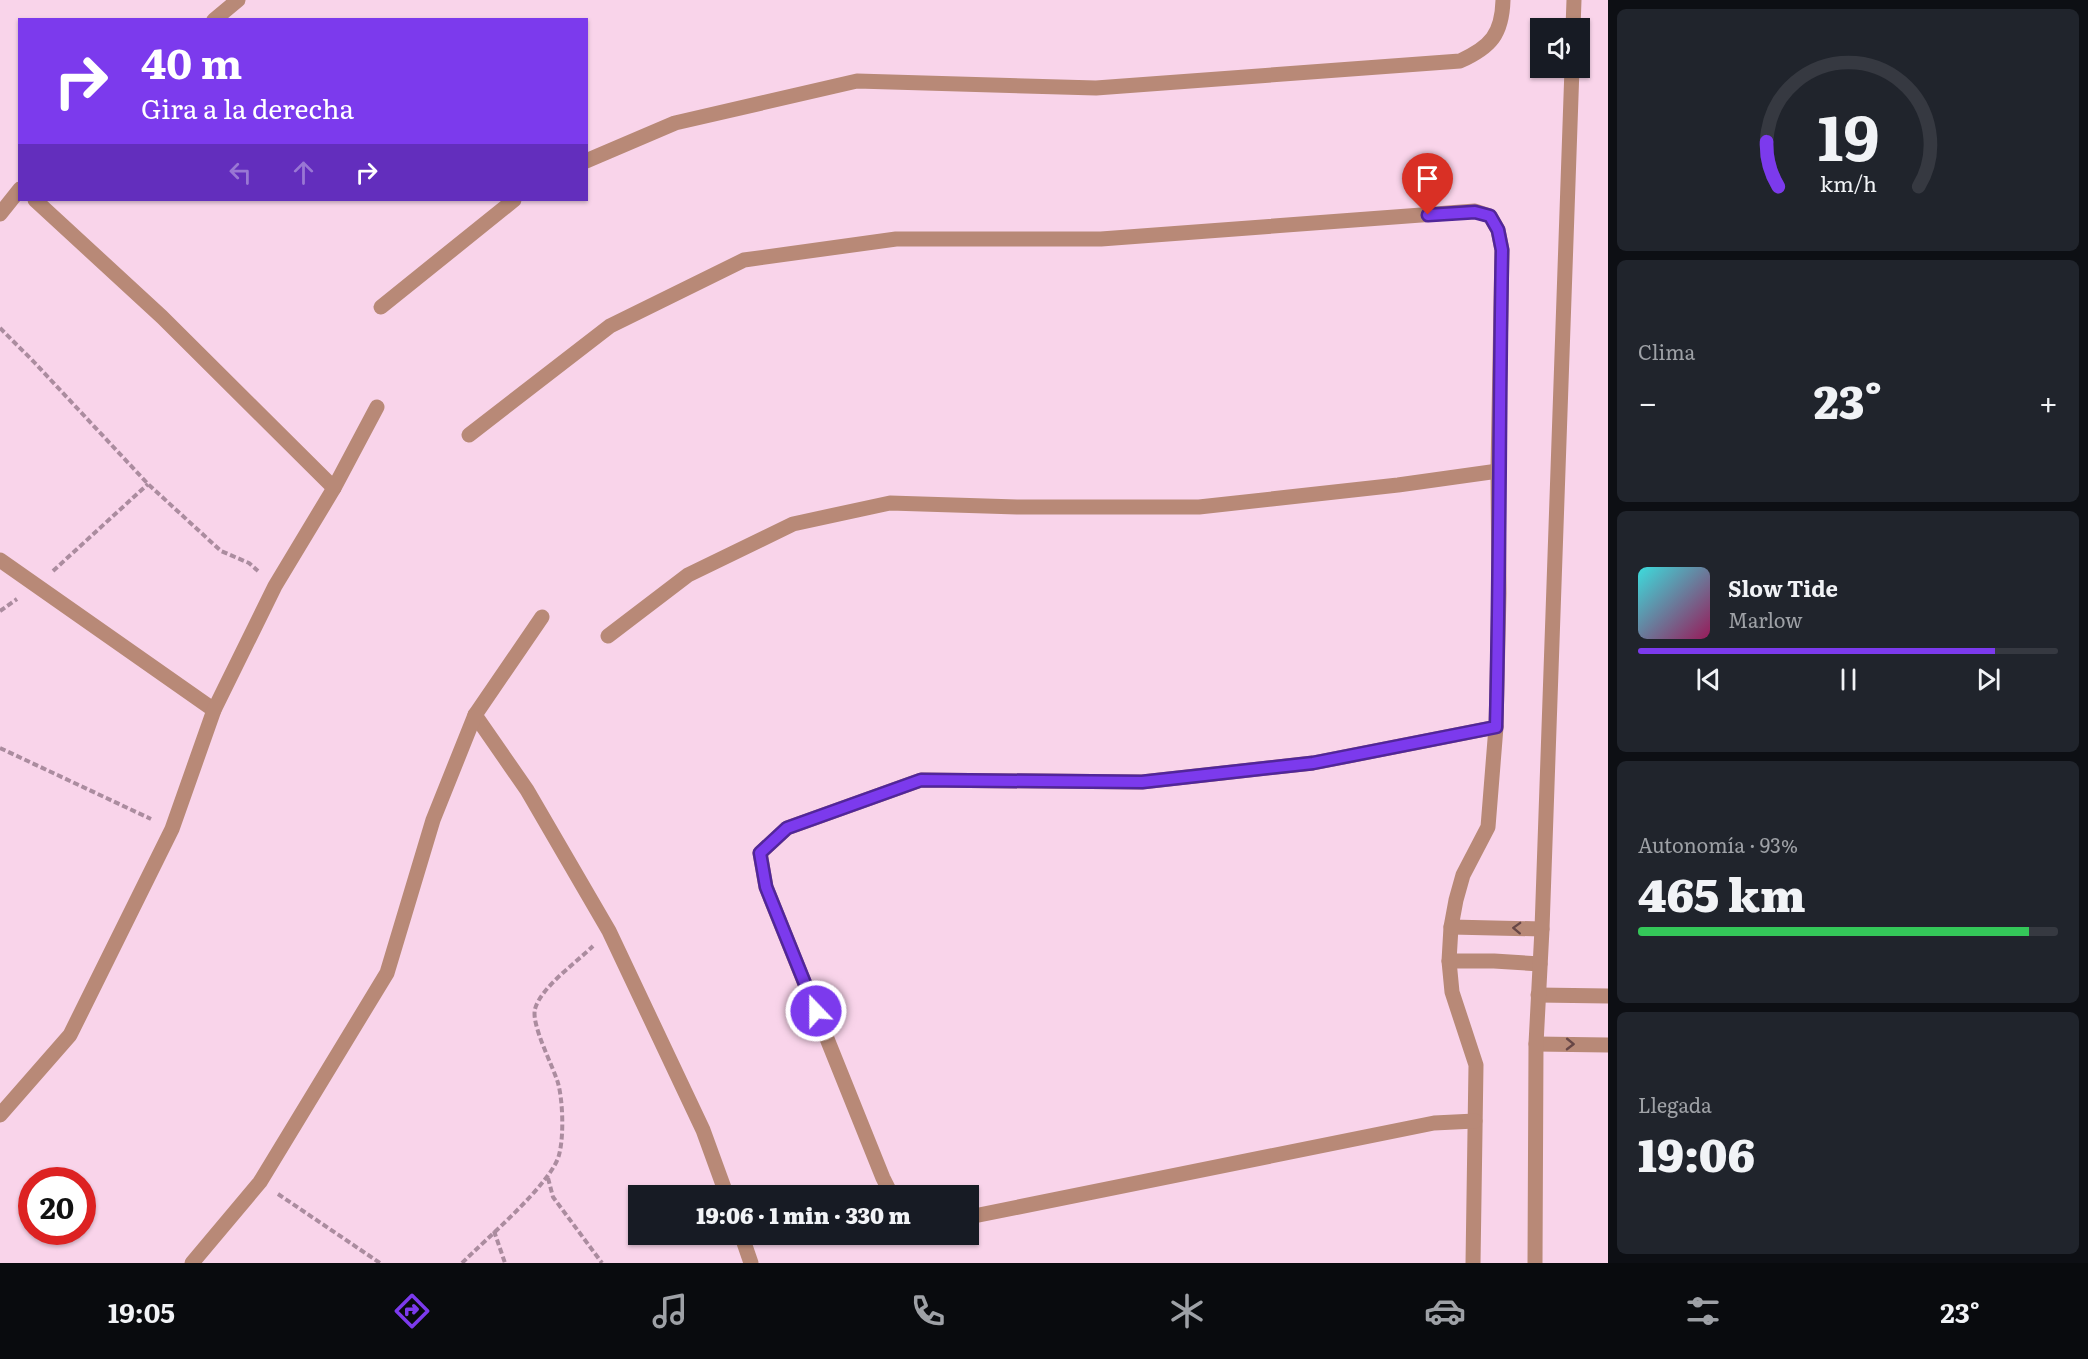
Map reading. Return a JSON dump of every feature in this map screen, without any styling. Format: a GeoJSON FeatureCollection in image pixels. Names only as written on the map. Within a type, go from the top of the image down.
{"type":"FeatureCollection","features":[{"type":"Feature","properties":{"kind":"street"},"geometry":{"type":"LineString","coordinates":[[216,18],[238,0]]}},
{"type":"Feature","properties":{"kind":"street"},"geometry":{"type":"LineString","coordinates":[[588,160],[675,123],[857,81],[1096,88],[1460,61],[1479,52],[1494,37],[1502,18],[1503,0]]}},
{"type":"Feature","properties":{"kind":"street"},"geometry":{"type":"LineString","coordinates":[[1573,18],[1574,0]]}},
{"type":"Feature","properties":{"kind":"street"},"geometry":{"type":"LineString","coordinates":[[1535,1263],[1536,1044],[1572,78]]}},
{"type":"Feature","properties":{"kind":"street"},"geometry":{"type":"LineString","coordinates":[[0,214],[18,192]]}},
{"type":"Feature","properties":{"kind":"street"},"geometry":{"type":"LineString","coordinates":[[37,201],[162,317],[334,488]]}},
{"type":"Feature","properties":{"kind":"street"},"geometry":{"type":"LineString","coordinates":[[381,307],[513,201]]}},
{"type":"Feature","properties":{"kind":"street"},"geometry":{"type":"LineString","coordinates":[[469,435],[610,326],[744,260],[896,239],[1101,239],[1475,212],[1490,216],[1498,230],[1502,250],[1496,727],[1488,827],[1463,875],[1451,927],[1449,961],[1452,992],[1476,1065],[1473,1263]]}},
{"type":"Feature","properties":{"kind":"street"},"geometry":{"type":"LineString","coordinates":[[0,1115],[70,1035],[172,829],[214,710],[275,586],[334,488],[377,407]]}},
{"type":"Feature","properties":{"kind":"street"},"geometry":{"type":"LineString","coordinates":[[609,636],[688,575],[793,524],[890,503],[1017,507],[1199,507],[1398,485],[1498,471]]}},
{"type":"Feature","properties":{"kind":"street"},"geometry":{"type":"LineString","coordinates":[[0,560],[214,710]]}},
{"type":"Feature","properties":{"kind":"street"},"geometry":{"type":"LineString","coordinates":[[192,1263],[260,1182],[387,973],[433,820],[475,715],[542,617]]}},
{"type":"Feature","properties":{"kind":"street"},"geometry":{"type":"LineString","coordinates":[[475,715],[527,790],[609,931],[704,1130],[723,1185]]}},
{"type":"Feature","properties":{"kind":"street"},"geometry":{"type":"LineString","coordinates":[[886,1185],[766,887],[760,853],[787,828],[921,780],[1142,782],[1313,763],[1496,727]]}},
{"type":"Feature","properties":{"kind":"street"},"geometry":{"type":"LineString","coordinates":[[1451,927],[1542,929]]}},
{"type":"Feature","properties":{"kind":"street"},"geometry":{"type":"LineString","coordinates":[[1449,961],[1540,964]]}},
{"type":"Feature","properties":{"kind":"street"},"geometry":{"type":"LineString","coordinates":[[1538,995],[1608,996]]}},
{"type":"Feature","properties":{"kind":"street"},"geometry":{"type":"LineString","coordinates":[[1536,1044],[1608,1045]]}},
{"type":"Feature","properties":{"kind":"street"},"geometry":{"type":"LineString","coordinates":[[979,1215],[1434,1123],[1475,1120]]}},
{"type":"Feature","properties":{"kind":"street"},"geometry":{"type":"LineString","coordinates":[[745,1245],[751,1263]]}},
{"type":"Feature","properties":{"kind":"path"},"geometry":{"type":"LineString","coordinates":[[0,328],[148,484],[221,551],[249,563],[275,586]]}},
{"type":"Feature","properties":{"kind":"path"},"geometry":{"type":"LineString","coordinates":[[37,586],[148,484]]}},
{"type":"Feature","properties":{"kind":"path"},"geometry":{"type":"LineString","coordinates":[[0,748],[172,829]]}},
{"type":"Feature","properties":{"kind":"path"},"geometry":{"type":"LineString","coordinates":[[462,1263],[548,1178],[559,1156],[562,1106],[558,1083],[537,1025],[535,1010],[545,992],[609,931]]}},
{"type":"Feature","properties":{"kind":"path"},"geometry":{"type":"LineString","coordinates":[[548,1178],[554,1197],[602,1263]]}},
{"type":"Feature","properties":{"kind":"path"},"geometry":{"type":"LineString","coordinates":[[260,1182],[380,1263]]}},
{"type":"Feature","properties":{"kind":"path"},"geometry":{"type":"LineString","coordinates":[[494,1231],[505,1263]]}},
{"type":"Feature","properties":{"kind":"route"},"geometry":{"type":"LineString","coordinates":[[816,1011],[766,887],[760,853],[787,828],[921,780],[1142,782],[1313,763],[1496,727],[1502,250],[1498,230],[1490,216],[1475,212],[1428,215]]}}]}
